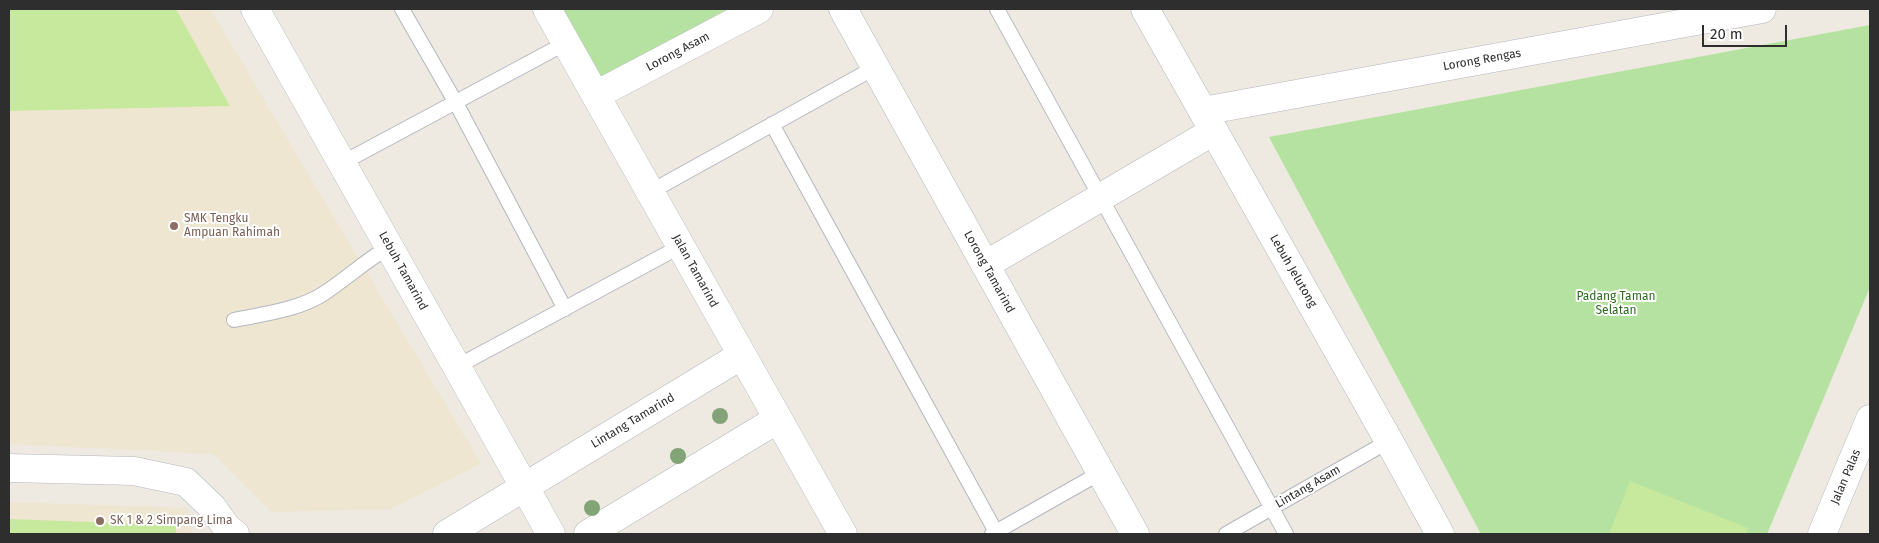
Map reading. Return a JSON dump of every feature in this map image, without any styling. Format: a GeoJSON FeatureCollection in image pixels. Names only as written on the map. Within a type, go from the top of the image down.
{"type":"FeatureCollection","features":[{"type":"Feature","properties":{"kind":"street","name":"Lebuh Tamarind"},"geometry":{"type":"LineString","coordinates":[[255,9],[550,534]]}},
{"type":"Feature","properties":{"kind":"street","name":"Jalan Tamarind"},"geometry":{"type":"LineString","coordinates":[[547,9],[843,534]]}},
{"type":"Feature","properties":{"kind":"street","name":"Lorong Asam"},"geometry":{"type":"LineString","coordinates":[[596,95],[759,9]]}},
{"type":"Feature","properties":{"kind":"street","name":"Lorong Tamarind"},"geometry":{"type":"LineString","coordinates":[[843,9],[1135,534]]}},
{"type":"Feature","properties":{"kind":"street","name":"Lebuh Jelutong"},"geometry":{"type":"LineString","coordinates":[[1145,9],[1440,534]]}},
{"type":"Feature","properties":{"kind":"street","name":"Lorong Rengas"},"geometry":{"type":"LineString","coordinates":[[986,265],[1101,197],[1208,121],[1731,12],[1762,9]]}},
{"type":"Feature","properties":{"kind":"street","name":"Lintang Tamarind"},"geometry":{"type":"LineString","coordinates":[[447,534],[742,355]]}},
{"type":"Feature","properties":{"kind":"street","name":"Jalan Palas"},"geometry":{"type":"LineString","coordinates":[[1822,534],[1870,419]]}},
{"type":"Feature","properties":{"kind":"street"},"geometry":{"type":"LineString","coordinates":[[588,534],[778,420]]}},
{"type":"Feature","properties":{"kind":"street"},"geometry":{"type":"LineString","coordinates":[[9,468],[134,471],[186,482],[212,507],[229,532]]}},
{"type":"Feature","properties":{"kind":"lane"},"geometry":{"type":"LineString","coordinates":[[402,9],[456,103],[565,309]]}},
{"type":"Feature","properties":{"kind":"lane"},"geometry":{"type":"LineString","coordinates":[[997,9],[1286,534]]}},
{"type":"Feature","properties":{"kind":"lane"},"geometry":{"type":"LineString","coordinates":[[342,163],[566,44]]}},
{"type":"Feature","properties":{"kind":"lane"},"geometry":{"type":"LineString","coordinates":[[650,192],[876,67]]}},
{"type":"Feature","properties":{"kind":"lane"},"geometry":{"type":"LineString","coordinates":[[772,124],[994,533],[1100,472]]}},
{"type":"Feature","properties":{"kind":"lane"},"geometry":{"type":"LineString","coordinates":[[456,367],[681,246]]}},
{"type":"Feature","properties":{"kind":"lane"},"geometry":{"type":"LineString","coordinates":[[234,320],[285,310],[322,295],[372,257],[389,247]]}},
{"type":"Feature","properties":{"kind":"lane","name":"Lintang Asam"},"geometry":{"type":"LineString","coordinates":[[1226,534],[1389,441]]}},
{"type":"Feature","properties":{"kind":"shaded area","name":"SMK Tengku Ampuan Rahimah"},"geometry":{"type":"Polygon","coordinates":[[[9,9],[210,9],[481,464],[391,509],[271,512],[213,454],[9,444],[9,9]]]}},
{"type":"Feature","properties":{"kind":"shaded area","name":"SK 1 & 2 Simpang Lima"},"geometry":{"type":"Polygon","coordinates":[[[9,502],[188,508],[192,534],[9,534],[9,502]]]}},
{"type":"Feature","properties":{"kind":"green space"},"geometry":{"type":"Polygon","coordinates":[[[9,9],[176,9],[230,106],[9,111],[9,9]]]}},
{"type":"Feature","properties":{"kind":"green space"},"geometry":{"type":"Polygon","coordinates":[[[562,9],[727,9],[602,80],[562,9]]]}},
{"type":"Feature","properties":{"kind":"green space","name":"Padang Taman Selatan"},"geometry":{"type":"Polygon","coordinates":[[[1870,25],[1870,287],[1767,534],[1481,534],[1269,137],[1870,25]]]}},
{"type":"Feature","properties":{"kind":"green space"},"geometry":{"type":"Polygon","coordinates":[[[1630,481],[1748,528],[1746,534],[1609,534],[1630,481]]]}},
{"type":"Feature","properties":{"kind":"green space"},"geometry":{"type":"Polygon","coordinates":[[[9,519],[176,525],[176,534],[9,534],[9,519]]]}},
{"type":"Feature","properties":{"kind":"place","name":"SMK Tengku Ampuan Rahimah"},"geometry":{"type":"Point","coordinates":[174,226]}},
{"type":"Feature","properties":{"kind":"place","name":"SK 1 & 2 Simpang Lima"},"geometry":{"type":"Point","coordinates":[100,521]}}]}
